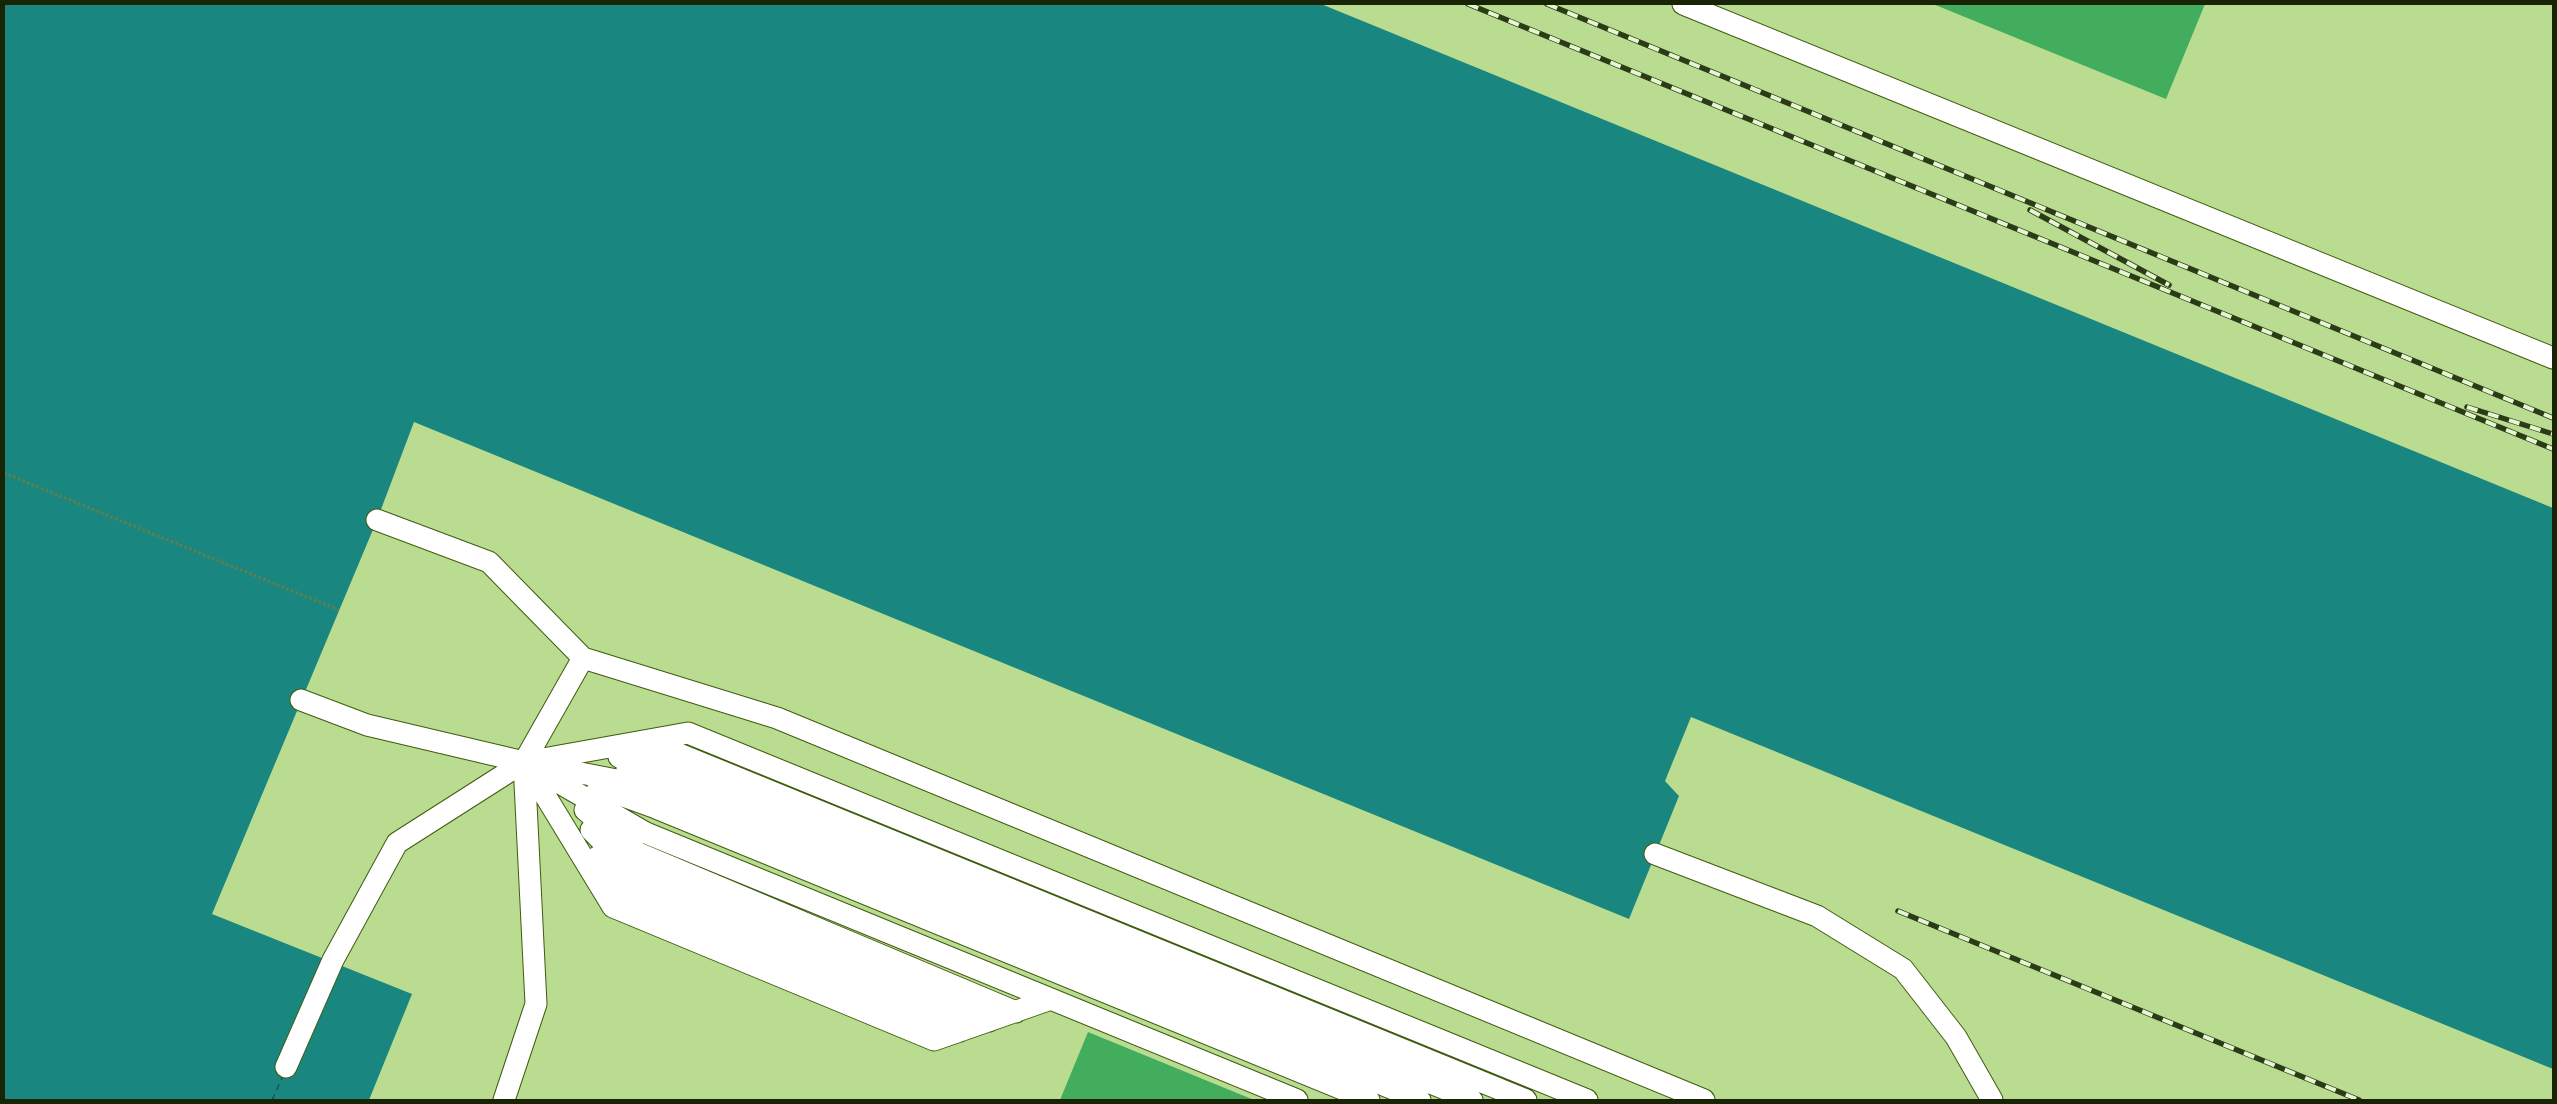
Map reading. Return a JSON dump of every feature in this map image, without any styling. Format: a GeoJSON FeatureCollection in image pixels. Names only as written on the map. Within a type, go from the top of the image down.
{"type":"FeatureCollection","features":[{"type":"Feature","properties":{"kind":"lane"},"geometry":{"type":"LineString","coordinates":[[1683,4],[2553,358]]}},
{"type":"Feature","properties":{"kind":"lane"},"geometry":{"type":"LineString","coordinates":[[377,520],[488,562],[584,658],[777,718],[1704,1100]]}},
{"type":"Feature","properties":{"kind":"lane"},"geometry":{"type":"LineString","coordinates":[[504,1100],[536,1004],[524,762],[584,658]]}},
{"type":"Feature","properties":{"kind":"lane"},"geometry":{"type":"LineString","coordinates":[[301,700],[367,725],[524,762],[667,780],[1526,1100]]}},
{"type":"Feature","properties":{"kind":"lane"},"geometry":{"type":"LineString","coordinates":[[286,1067],[333,960],[397,843],[524,762],[688,733],[1587,1100]]}},
{"type":"Feature","properties":{"kind":"lane"},"geometry":{"type":"LineString","coordinates":[[524,762],[667,780],[1472,1100]]}},
{"type":"Feature","properties":{"kind":"lane"},"geometry":{"type":"LineString","coordinates":[[524,762],[634,861],[960,1031]]}},
{"type":"Feature","properties":{"kind":"lane"},"geometry":{"type":"LineString","coordinates":[[524,762],[634,861],[989,1021]]}},
{"type":"Feature","properties":{"kind":"lane"},"geometry":{"type":"LineString","coordinates":[[524,762],[614,907],[934,1040],[1051,999]]}},
{"type":"Feature","properties":{"kind":"lane"},"geometry":{"type":"LineString","coordinates":[[667,780],[1369,1100]]}},
{"type":"Feature","properties":{"kind":"lane"},"geometry":{"type":"LineString","coordinates":[[667,780],[1420,1100]]}},
{"type":"Feature","properties":{"kind":"lane"},"geometry":{"type":"LineString","coordinates":[[1655,854],[1817,916],[1903,969],[1956,1038],[1992,1100]]}},
{"type":"Feature","properties":{"kind":"lane"},"geometry":{"type":"LineString","coordinates":[[634,861],[1051,999],[1297,1100]]}},
{"type":"Feature","properties":{"kind":"lane"},"geometry":{"type":"LineString","coordinates":[[634,861],[1016,1012]]}},
{"type":"Feature","properties":{"kind":"path"},"geometry":{"type":"LineString","coordinates":[[4,473],[339,610]]}},
{"type":"Feature","properties":{"kind":"water"},"geometry":{"type":"Polygon","coordinates":[[[4,4],[1321,4],[2553,508],[2553,1069],[1691,717],[1665,781],[1679,796],[1629,919],[414,422],[377,520],[212,914],[412,994],[369,1100],[4,1100],[4,4]]]}},
{"type":"Feature","properties":{"kind":"building"},"geometry":{"type":"Polygon","coordinates":[[[1933,4],[2205,4],[2166,99],[1933,4]]]}},
{"type":"Feature","properties":{"kind":"building"},"geometry":{"type":"Polygon","coordinates":[[[1088,1032],[1254,1100],[1060,1100],[1088,1032]]]}},
{"type":"Feature","properties":{"kind":"ferry route"},"geometry":{"type":"LineString","coordinates":[[272,1100],[283,1076]]}},
{"type":"Feature","properties":{"kind":"railway"},"geometry":{"type":"LineString","coordinates":[[1468,4],[2553,449]]}},
{"type":"Feature","properties":{"kind":"railway"},"geometry":{"type":"LineString","coordinates":[[1547,4],[2553,418]]}},
{"type":"Feature","properties":{"kind":"railway"},"geometry":{"type":"LineString","coordinates":[[2030,210],[2169,285]]}},
{"type":"Feature","properties":{"kind":"railway"},"geometry":{"type":"LineString","coordinates":[[2467,407],[2553,434]]}},
{"type":"Feature","properties":{"kind":"railway"},"geometry":{"type":"LineString","coordinates":[[1898,911],[2359,1100]]}}]}
